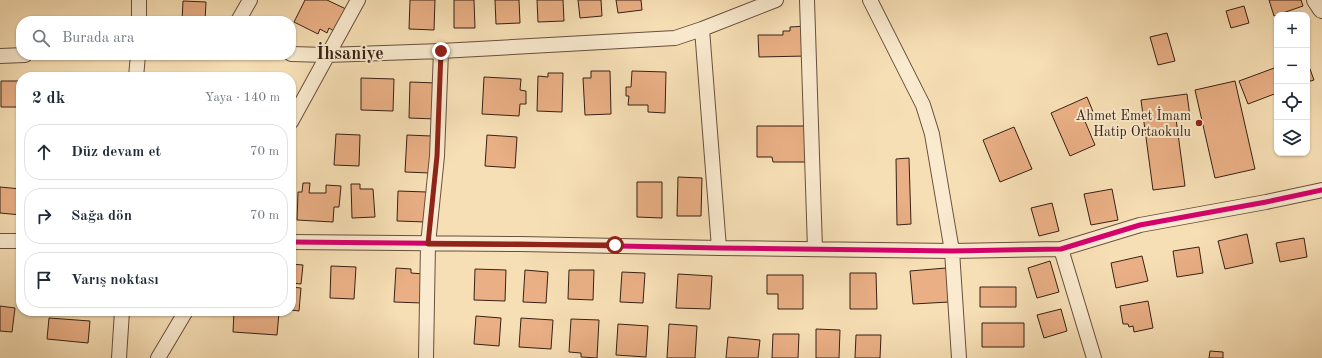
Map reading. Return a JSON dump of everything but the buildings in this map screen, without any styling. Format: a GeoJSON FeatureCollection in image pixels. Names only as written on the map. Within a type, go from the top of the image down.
{"type":"FeatureCollection","features":[{"type":"Feature","properties":{"kind":"street"},"geometry":{"type":"LineString","coordinates":[[139,0],[139,16]]}},
{"type":"Feature","properties":{"kind":"street"},"geometry":{"type":"LineString","coordinates":[[241,16],[250,0]]}},
{"type":"Feature","properties":{"kind":"street"},"geometry":{"type":"LineString","coordinates":[[296,113],[358,0]]}},
{"type":"Feature","properties":{"kind":"street"},"geometry":{"type":"LineString","coordinates":[[296,54],[328,55],[441,51],[676,38],[776,0]]}},
{"type":"Feature","properties":{"kind":"street"},"geometry":{"type":"LineString","coordinates":[[807,0],[816,248]]}},
{"type":"Feature","properties":{"kind":"street"},"geometry":{"type":"LineString","coordinates":[[870,0],[923,105],[934,142],[952,251],[959,358]]}},
{"type":"Feature","properties":{"kind":"street"},"geometry":{"type":"LineString","coordinates":[[1316,0],[1322,9]]}},
{"type":"Feature","properties":{"kind":"street"},"geometry":{"type":"LineString","coordinates":[[702,29],[719,248]]}},
{"type":"Feature","properties":{"kind":"street"},"geometry":{"type":"LineString","coordinates":[[426,358],[428,244],[437,156],[441,51]]}},
{"type":"Feature","properties":{"kind":"street"},"geometry":{"type":"LineString","coordinates":[[0,56],[16,55]]}},
{"type":"Feature","properties":{"kind":"street"},"geometry":{"type":"LineString","coordinates":[[136,72],[138,60]]}},
{"type":"Feature","properties":{"kind":"street"},"geometry":{"type":"LineString","coordinates":[[296,242],[952,251],[1061,249],[1140,225],[1266,202],[1322,190]]}},
{"type":"Feature","properties":{"kind":"street"},"geometry":{"type":"LineString","coordinates":[[0,241],[16,242]]}},
{"type":"Feature","properties":{"kind":"street"},"geometry":{"type":"LineString","coordinates":[[1061,249],[1094,358]]}},
{"type":"Feature","properties":{"kind":"street"},"geometry":{"type":"LineString","coordinates":[[119,358],[122,316]]}},
{"type":"Feature","properties":{"kind":"street"},"geometry":{"type":"LineString","coordinates":[[158,358],[183,316]]}},
{"type":"Feature","properties":{"kind":"cycle path"},"geometry":{"type":"LineString","coordinates":[[296,242],[952,251],[1061,249],[1140,225],[1266,202],[1322,190]]}},
{"type":"Feature","properties":{"kind":"place","name":"Ahmet Emet İmam Hatip Ortaokulu"},"geometry":{"type":"Point","coordinates":[1199,123]}},
{"type":"Feature","properties":{"kind":"district","name":"İhsaniye"},"geometry":{"type":"Point","coordinates":[350,53]}},
{"type":"Feature","properties":{"kind":"route"},"geometry":{"type":"LineString","coordinates":[[441,51],[437,156],[428,244],[615,245]]}}]}
